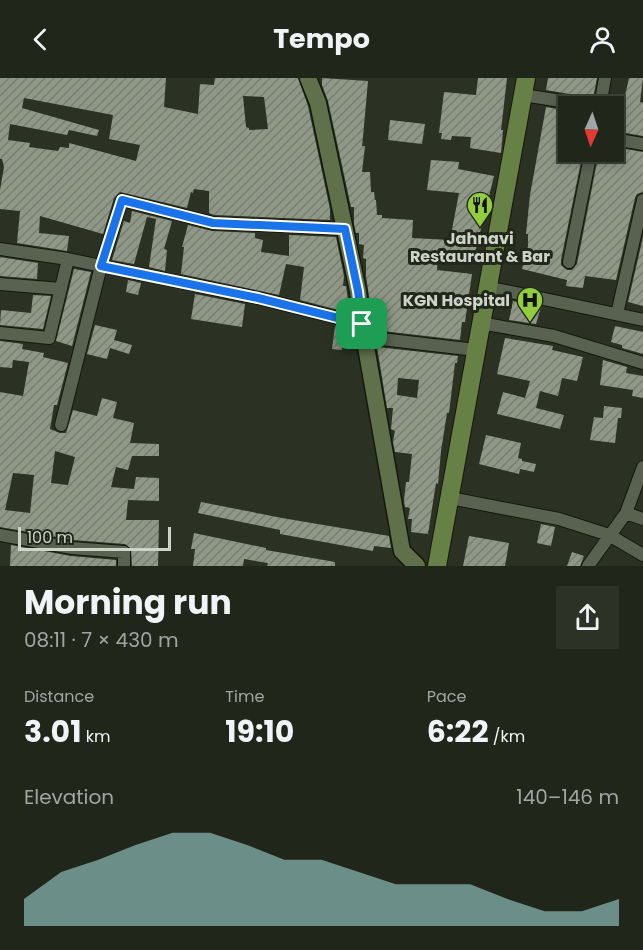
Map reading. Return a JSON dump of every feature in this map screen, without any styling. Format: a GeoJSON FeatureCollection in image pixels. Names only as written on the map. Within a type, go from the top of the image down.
{"type":"FeatureCollection","features":[{"type":"Feature","properties":{"kind":"main road"},"geometry":{"type":"LineString","coordinates":[[308,78],[318,103],[358,291],[402,550],[417,566]]}},
{"type":"Feature","properties":{"kind":"main road"},"geometry":{"type":"LineString","coordinates":[[437,566],[524,86]]}},
{"type":"Feature","properties":{"kind":"street"},"geometry":{"type":"LineString","coordinates":[[602,96],[605,78]]}},
{"type":"Feature","properties":{"kind":"street"},"geometry":{"type":"LineString","coordinates":[[524,86],[558,96]]}},
{"type":"Feature","properties":{"kind":"street"},"geometry":{"type":"LineString","coordinates":[[624,141],[643,144]]}},
{"type":"Feature","properties":{"kind":"street"},"geometry":{"type":"LineString","coordinates":[[569,262],[589,162]]}},
{"type":"Feature","properties":{"kind":"street"},"geometry":{"type":"LineString","coordinates":[[61,425],[101,266],[122,200],[213,223],[345,229]]}},
{"type":"Feature","properties":{"kind":"street"},"geometry":{"type":"LineString","coordinates":[[617,314],[643,200]]}},
{"type":"Feature","properties":{"kind":"street"},"geometry":{"type":"LineString","coordinates":[[0,249],[68,259],[258,298],[363,330],[476,350]]}},
{"type":"Feature","properties":{"kind":"street"},"geometry":{"type":"LineString","coordinates":[[0,333],[49,338],[68,259]]}},
{"type":"Feature","properties":{"kind":"street"},"geometry":{"type":"LineString","coordinates":[[0,284],[61,288]]}},
{"type":"Feature","properties":{"kind":"street"},"geometry":{"type":"LineString","coordinates":[[487,286],[643,320]]}},
{"type":"Feature","properties":{"kind":"street"},"geometry":{"type":"LineString","coordinates":[[480,323],[554,336],[643,363]]}},
{"type":"Feature","properties":{"kind":"street"},"geometry":{"type":"LineString","coordinates":[[592,565],[609,535],[626,513],[643,467]]}},
{"type":"Feature","properties":{"kind":"street"},"geometry":{"type":"LineString","coordinates":[[450,498],[559,519],[609,535],[643,555]]}},
{"type":"Feature","properties":{"kind":"street"},"geometry":{"type":"LineString","coordinates":[[626,513],[643,519]]}},
{"type":"Feature","properties":{"kind":"street"},"geometry":{"type":"LineString","coordinates":[[0,536],[51,545],[124,552],[124,566]]}},
{"type":"Feature","properties":{"kind":"building"},"geometry":{"type":"Polygon","coordinates":[[[0,78],[166,78],[164,107],[198,114],[200,84],[214,85],[215,78],[298,78],[308,106],[330,209],[330,220],[214,215],[209,213],[209,191],[194,189],[187,208],[120,192],[114,198],[103,234],[40,216],[39,233],[69,236],[67,251],[17,243],[20,211],[0,209],[0,190],[4,167],[0,159],[0,78]],[[243,96],[246,127],[249,130],[268,129],[264,97],[243,96]],[[24,98],[22,108],[99,130],[97,136],[69,130],[67,135],[10,124],[8,140],[30,143],[29,147],[58,151],[60,147],[69,148],[69,143],[136,161],[140,145],[109,139],[113,115],[24,98]]]}},
{"type":"Feature","properties":{"kind":"building"},"geometry":{"type":"Polygon","coordinates":[[[322,78],[368,81],[362,172],[370,172],[371,192],[374,192],[377,215],[382,215],[382,218],[413,220],[412,238],[450,240],[459,193],[427,190],[431,160],[459,162],[458,169],[494,176],[473,261],[438,253],[437,270],[472,274],[460,340],[374,330],[366,276],[366,259],[363,258],[364,245],[359,244],[359,233],[356,233],[354,207],[351,207],[322,78]]]}},
{"type":"Feature","properties":{"kind":"building"},"geometry":{"type":"Polygon","coordinates":[[[478,78],[507,78],[501,130],[503,130],[501,153],[470,148],[471,137],[452,136],[451,140],[441,139],[442,133],[439,133],[444,92],[476,95],[478,78]]]}},
{"type":"Feature","properties":{"kind":"building"},"geometry":{"type":"Polygon","coordinates":[[[548,78],[597,78],[593,96],[546,90],[548,78]]]}},
{"type":"Feature","properties":{"kind":"building"},"geometry":{"type":"Polygon","coordinates":[[[629,78],[643,78],[640,102],[643,103],[643,136],[624,133],[624,100],[629,78]]]}},
{"type":"Feature","properties":{"kind":"building"},"geometry":{"type":"Polygon","coordinates":[[[546,107],[558,109],[558,162],[581,162],[561,260],[561,265],[567,270],[572,270],[577,264],[597,162],[624,162],[624,149],[643,152],[643,192],[637,194],[635,198],[616,280],[585,276],[583,288],[566,286],[567,280],[522,269],[528,246],[528,234],[526,234],[530,195],[546,107]]]}},
{"type":"Feature","properties":{"kind":"building"},"geometry":{"type":"Polygon","coordinates":[[[390,120],[425,124],[422,144],[388,140],[390,120]]]}},
{"type":"Feature","properties":{"kind":"building"},"geometry":{"type":"Polygon","coordinates":[[[132,211],[172,221],[164,249],[167,250],[165,271],[149,267],[156,219],[147,217],[134,264],[112,260],[124,221],[130,223],[132,211]]]}},
{"type":"Feature","properties":{"kind":"building"},"geometry":{"type":"Polygon","coordinates":[[[188,225],[212,231],[255,233],[255,238],[263,240],[261,252],[289,256],[289,235],[336,237],[344,276],[343,286],[346,286],[350,313],[300,300],[304,267],[286,264],[279,295],[181,274],[184,247],[182,247],[188,225]]]}},
{"type":"Feature","properties":{"kind":"building"},"geometry":{"type":"Polygon","coordinates":[[[643,237],[643,306],[628,302],[643,237]]]}},
{"type":"Feature","properties":{"kind":"building"},"geometry":{"type":"Polygon","coordinates":[[[0,257],[38,263],[37,279],[0,276],[0,257]]]}},
{"type":"Feature","properties":{"kind":"building"},"geometry":{"type":"Polygon","coordinates":[[[74,269],[91,272],[72,346],[56,341],[74,269]]]}},
{"type":"Feature","properties":{"kind":"building"},"geometry":{"type":"Polygon","coordinates":[[[128,280],[141,283],[138,295],[126,292],[128,280]]]}},
{"type":"Feature","properties":{"kind":"building"},"geometry":{"type":"Polygon","coordinates":[[[195,294],[245,304],[242,327],[191,319],[195,294]]]}},
{"type":"Feature","properties":{"kind":"building"},"geometry":{"type":"Polygon","coordinates":[[[33,295],[51,296],[43,329],[0,325],[1,310],[31,313],[33,295]]]}},
{"type":"Feature","properties":{"kind":"building"},"geometry":{"type":"Polygon","coordinates":[[[513,301],[541,307],[536,324],[509,320],[513,301]]]}},
{"type":"Feature","properties":{"kind":"building"},"geometry":{"type":"Polygon","coordinates":[[[95,325],[117,330],[114,340],[132,345],[129,354],[110,348],[107,359],[87,354],[95,325]]]}},
{"type":"Feature","properties":{"kind":"building"},"geometry":{"type":"Polygon","coordinates":[[[335,326],[344,328],[342,350],[332,349],[335,326]]]}},
{"type":"Feature","properties":{"kind":"building"},"geometry":{"type":"Polygon","coordinates":[[[615,326],[643,332],[643,354],[611,342],[615,326]]]}},
{"type":"Feature","properties":{"kind":"building"},"geometry":{"type":"Polygon","coordinates":[[[505,338],[553,346],[552,350],[583,357],[577,381],[562,378],[558,396],[540,391],[536,408],[564,415],[560,429],[497,414],[503,392],[525,398],[530,381],[497,374],[505,338]]]}},
{"type":"Feature","properties":{"kind":"building"},"geometry":{"type":"Polygon","coordinates":[[[0,341],[23,344],[22,349],[44,353],[43,357],[68,363],[57,405],[54,405],[50,429],[66,433],[73,410],[97,416],[102,398],[117,402],[113,418],[134,423],[130,443],[159,444],[159,456],[132,456],[128,470],[116,467],[111,487],[134,489],[136,477],[159,478],[159,501],[128,500],[126,520],[159,520],[158,566],[132,566],[131,549],[125,544],[73,540],[0,527],[0,392],[23,396],[29,362],[13,360],[12,368],[0,367],[0,341]],[[55,451],[51,483],[68,485],[75,457],[55,451]],[[13,473],[5,510],[30,513],[34,475],[13,473]]]}},
{"type":"Feature","properties":{"kind":"building"},"geometry":{"type":"Polygon","coordinates":[[[377,347],[458,356],[428,534],[411,532],[412,519],[408,519],[410,508],[405,507],[404,501],[412,454],[395,452],[393,442],[395,431],[391,429],[393,408],[387,408],[377,347]],[[398,378],[397,395],[417,398],[419,380],[398,378]]]}},
{"type":"Feature","properties":{"kind":"building"},"geometry":{"type":"Polygon","coordinates":[[[603,360],[627,367],[626,373],[643,376],[643,398],[632,396],[633,390],[600,385],[603,360]]]}},
{"type":"Feature","properties":{"kind":"building"},"geometry":{"type":"Polygon","coordinates":[[[604,406],[622,408],[621,418],[618,418],[615,443],[590,440],[594,417],[603,418],[604,406]]]}},
{"type":"Feature","properties":{"kind":"building"},"geometry":{"type":"Polygon","coordinates":[[[486,435],[521,443],[518,458],[536,464],[534,472],[520,469],[519,474],[479,464],[486,435]]]}},
{"type":"Feature","properties":{"kind":"building"},"geometry":{"type":"Polygon","coordinates":[[[201,502],[389,536],[391,548],[374,546],[373,551],[280,534],[280,530],[198,513],[201,502]]]}},
{"type":"Feature","properties":{"kind":"building"},"geometry":{"type":"Polygon","coordinates":[[[541,524],[555,527],[551,546],[537,543],[541,524]]]}},
{"type":"Feature","properties":{"kind":"building"},"geometry":{"type":"Polygon","coordinates":[[[194,533],[266,548],[266,550],[335,562],[335,566],[267,566],[268,563],[244,559],[243,566],[193,566],[195,549],[191,549],[194,533]]]}},
{"type":"Feature","properties":{"kind":"building"},"geometry":{"type":"Polygon","coordinates":[[[469,536],[509,543],[505,566],[463,566],[469,536]]]}},
{"type":"Feature","properties":{"kind":"building"},"geometry":{"type":"Polygon","coordinates":[[[11,545],[71,556],[116,560],[116,566],[10,566],[11,545]]]}},
{"type":"Feature","properties":{"kind":"building"},"geometry":{"type":"Polygon","coordinates":[[[572,552],[584,556],[580,566],[567,566],[572,552]]]}},
{"type":"Feature","properties":{"kind":"place","name":"Jahnavi Restaurant & Bar"},"geometry":{"type":"Point","coordinates":[480,228]}},
{"type":"Feature","properties":{"kind":"place","name":"KGN Hospital"},"geometry":{"type":"Point","coordinates":[530,323]}},
{"type":"Feature","properties":{"kind":"route"},"geometry":{"type":"LineString","coordinates":[[122,200],[213,223],[345,229],[358,291],[362,324],[258,298],[101,266],[122,200]]}}]}
